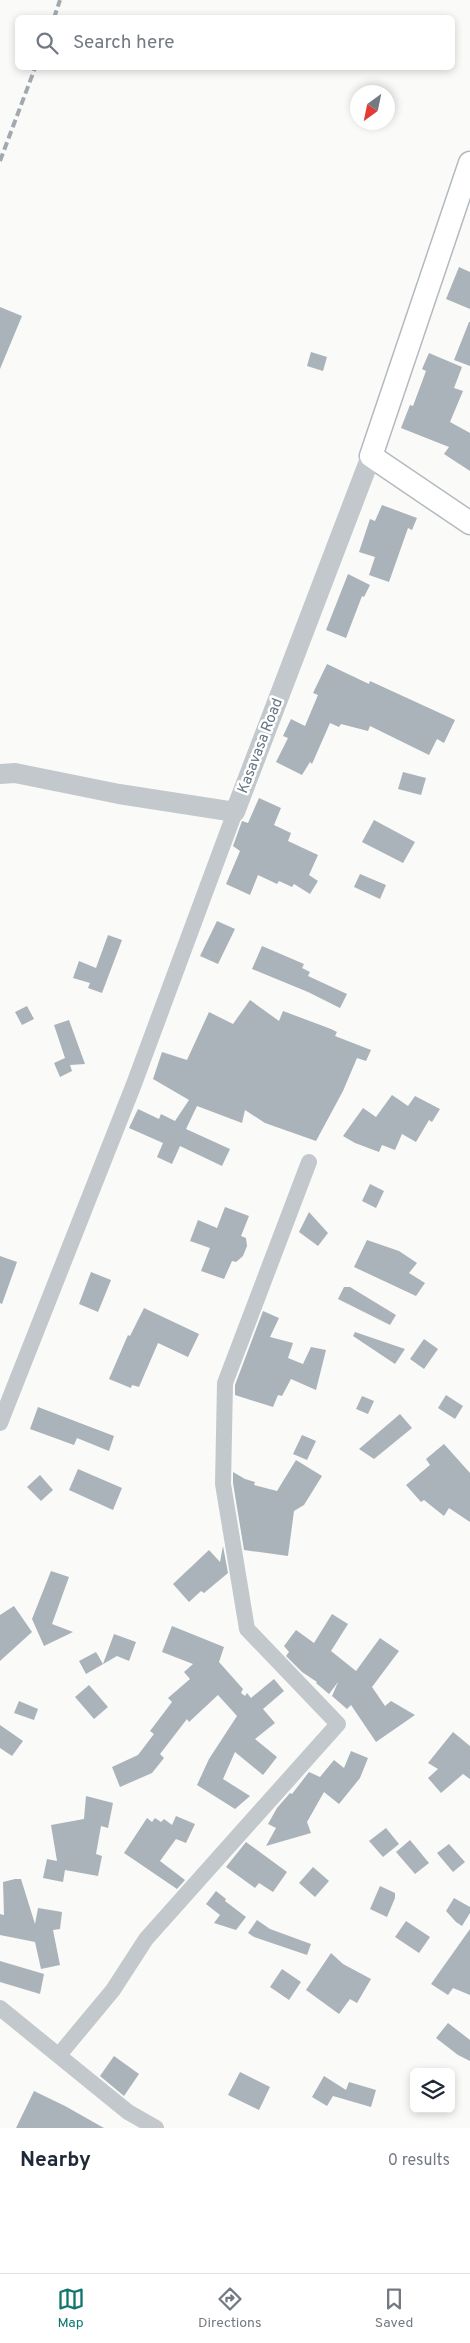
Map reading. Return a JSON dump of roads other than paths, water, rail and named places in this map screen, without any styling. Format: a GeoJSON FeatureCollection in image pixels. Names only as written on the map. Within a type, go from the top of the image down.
{"type":"FeatureCollection","features":[{"type":"Feature","properties":{"kind":"main road"},"geometry":{"type":"LineString","coordinates":[[470,163],[371,456],[470,523]]}},
{"type":"Feature","properties":{"kind":"street","name":"Kasavasa Road"},"geometry":{"type":"LineString","coordinates":[[0,774],[15,773],[119,794],[235,812],[371,456]]}},
{"type":"Feature","properties":{"kind":"street"},"geometry":{"type":"LineString","coordinates":[[0,1423],[134,1084],[235,812]]}},
{"type":"Feature","properties":{"kind":"street"},"geometry":{"type":"LineString","coordinates":[[59,2055],[114,1990],[146,1939],[338,1724],[247,1629],[223,1484],[225,1383],[309,1162]]}},
{"type":"Feature","properties":{"kind":"street"},"geometry":{"type":"LineString","coordinates":[[0,2008],[128,2112],[156,2128]]}},
{"type":"Feature","properties":{"kind":"railway"},"geometry":{"type":"LineString","coordinates":[[55,15],[60,0]]}},
{"type":"Feature","properties":{"kind":"railway"},"geometry":{"type":"LineString","coordinates":[[0,161],[34,70]]}}]}
